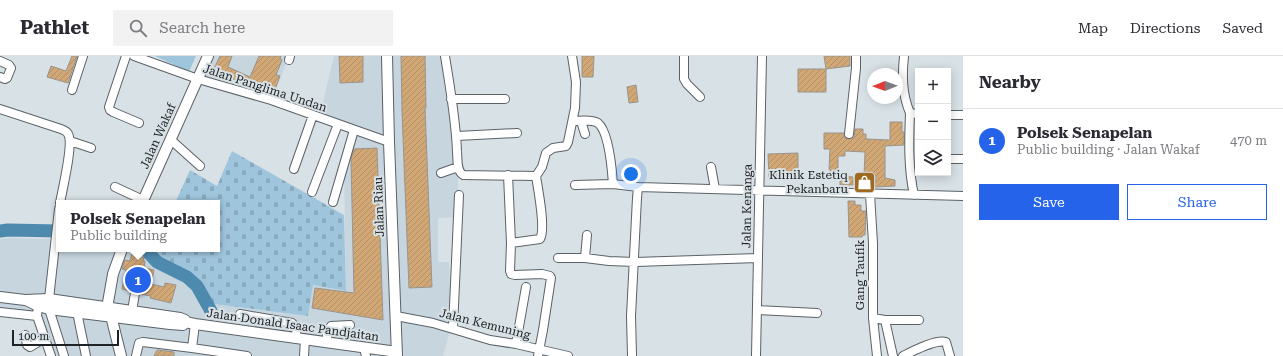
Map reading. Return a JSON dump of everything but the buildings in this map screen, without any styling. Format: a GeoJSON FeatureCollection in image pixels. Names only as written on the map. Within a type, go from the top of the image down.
{"type":"FeatureCollection","features":[{"type":"Feature","properties":{"kind":"main road","name":"Jalan Wakaf"},"geometry":{"type":"LineString","coordinates":[[144,200],[208,56]]}},
{"type":"Feature","properties":{"kind":"main road","name":"Jalan Riau"},"geometry":{"type":"LineString","coordinates":[[388,56],[389,142],[397,354]]}},
{"type":"Feature","properties":{"kind":"main road"},"geometry":{"type":"LineString","coordinates":[[121,252],[113,274],[109,312],[121,356]]}},
{"type":"Feature","properties":{"kind":"main road","name":"Jalan Donald Isaac Pandjaitan"},"geometry":{"type":"LineString","coordinates":[[0,297],[109,312],[170,324],[183,325],[190,323]]}},
{"type":"Feature","properties":{"kind":"main road","name":"Jalan Donald Isaac Pandjaitan"},"geometry":{"type":"LineString","coordinates":[[25,300],[37,311],[49,304],[77,312],[132,312],[180,318],[190,323],[327,343],[365,352],[397,354]]}},
{"type":"Feature","properties":{"kind":"street"},"geometry":{"type":"LineString","coordinates":[[72,90],[83,56]]}},
{"type":"Feature","properties":{"kind":"street"},"geometry":{"type":"LineString","coordinates":[[126,56],[110,110],[139,124]]}},
{"type":"Feature","properties":{"kind":"street","name":"Jalan Panglima Undan"},"geometry":{"type":"LineString","coordinates":[[134,56],[198,79],[271,100],[389,142]]}},
{"type":"Feature","properties":{"kind":"street"},"geometry":{"type":"LineString","coordinates":[[445,56],[457,136],[458,167],[460,173],[463,175],[536,176]]}},
{"type":"Feature","properties":{"kind":"street"},"geometry":{"type":"LineString","coordinates":[[511,243],[540,239],[542,236],[536,176],[542,168],[546,153],[553,148],[567,145],[577,121],[576,82],[572,56]]}},
{"type":"Feature","properties":{"kind":"street"},"geometry":{"type":"LineString","coordinates":[[684,56],[684,79],[700,97]]}},
{"type":"Feature","properties":{"kind":"street","name":"Jalan Kenanga"},"geometry":{"type":"LineString","coordinates":[[756,356],[762,56]]}},
{"type":"Feature","properties":{"kind":"street"},"geometry":{"type":"LineString","coordinates":[[849,134],[856,56]]}},
{"type":"Feature","properties":{"kind":"street"},"geometry":{"type":"LineString","coordinates":[[904,56],[903,90],[906,103],[914,113],[909,141],[911,181],[914,195]]}},
{"type":"Feature","properties":{"kind":"street"},"geometry":{"type":"LineString","coordinates":[[0,61],[9,65],[11,68],[7,78],[5,79],[0,77]]}},
{"type":"Feature","properties":{"kind":"street"},"geometry":{"type":"LineString","coordinates":[[451,99],[505,99]]}},
{"type":"Feature","properties":{"kind":"street"},"geometry":{"type":"LineString","coordinates":[[0,109],[61,129],[69,135],[70,140],[67,167],[61,200]]}},
{"type":"Feature","properties":{"kind":"street"},"geometry":{"type":"LineString","coordinates":[[294,169],[313,115]]}},
{"type":"Feature","properties":{"kind":"street"},"geometry":{"type":"LineString","coordinates":[[951,115],[963,115]]}},
{"type":"Feature","properties":{"kind":"street"},"geometry":{"type":"LineString","coordinates":[[577,121],[591,120],[598,123],[602,130],[611,160],[613,184]]}},
{"type":"Feature","properties":{"kind":"street"},"geometry":{"type":"LineString","coordinates":[[577,121],[585,134]]}},
{"type":"Feature","properties":{"kind":"street"},"geometry":{"type":"LineString","coordinates":[[312,192],[338,124]]}},
{"type":"Feature","properties":{"kind":"street"},"geometry":{"type":"LineString","coordinates":[[334,202],[354,130]]}},
{"type":"Feature","properties":{"kind":"street"},"geometry":{"type":"LineString","coordinates":[[457,136],[517,133]]}},
{"type":"Feature","properties":{"kind":"street"},"geometry":{"type":"LineString","coordinates":[[70,140],[91,148]]}},
{"type":"Feature","properties":{"kind":"street"},"geometry":{"type":"LineString","coordinates":[[171,140],[200,166]]}},
{"type":"Feature","properties":{"kind":"street"},"geometry":{"type":"LineString","coordinates":[[951,159],[963,158]]}},
{"type":"Feature","properties":{"kind":"street"},"geometry":{"type":"LineString","coordinates":[[441,173],[458,167]]}},
{"type":"Feature","properties":{"kind":"street"},"geometry":{"type":"LineString","coordinates":[[711,167],[715,189]]}},
{"type":"Feature","properties":{"kind":"street"},"geometry":{"type":"LineString","coordinates":[[508,175],[511,274],[542,274],[550,276],[551,278],[539,353]]}},
{"type":"Feature","properties":{"kind":"street"},"geometry":{"type":"LineString","coordinates":[[574,185],[613,184],[638,187],[963,196]]}},
{"type":"Feature","properties":{"kind":"street"},"geometry":{"type":"LineString","coordinates":[[115,187],[139,200]]}},
{"type":"Feature","properties":{"kind":"street"},"geometry":{"type":"LineString","coordinates":[[632,356],[632,316],[638,187]]}},
{"type":"Feature","properties":{"kind":"street","name":"Gang Taufik"},"geometry":{"type":"LineString","coordinates":[[870,194],[873,243],[872,318],[877,356]]}},
{"type":"Feature","properties":{"kind":"street"},"geometry":{"type":"LineString","coordinates":[[453,328],[459,195]]}},
{"type":"Feature","properties":{"kind":"street"},"geometry":{"type":"LineString","coordinates":[[585,258],[587,235]]}},
{"type":"Feature","properties":{"kind":"street"},"geometry":{"type":"LineString","coordinates":[[56,243],[49,304],[64,356]]}},
{"type":"Feature","properties":{"kind":"street"},"geometry":{"type":"LineString","coordinates":[[558,258],[585,258],[635,262],[758,258]]}},
{"type":"Feature","properties":{"kind":"street"},"geometry":{"type":"LineString","coordinates":[[516,344],[526,287]]}},
{"type":"Feature","properties":{"kind":"street"},"geometry":{"type":"LineString","coordinates":[[132,312],[135,293]]}},
{"type":"Feature","properties":{"kind":"street"},"geometry":{"type":"LineString","coordinates":[[758,310],[817,313]]}},
{"type":"Feature","properties":{"kind":"street"},"geometry":{"type":"LineString","coordinates":[[0,312],[37,311],[51,356]]}},
{"type":"Feature","properties":{"kind":"street"},"geometry":{"type":"LineString","coordinates":[[77,312],[86,356]]}},
{"type":"Feature","properties":{"kind":"street"},"geometry":{"type":"LineString","coordinates":[[240,314],[292,323],[296,326],[304,356]]}},
{"type":"Feature","properties":{"kind":"street","name":"Jalan Kemuning"},"geometry":{"type":"LineString","coordinates":[[396,316],[453,328],[490,340],[516,344],[539,353],[568,356]]}},
{"type":"Feature","properties":{"kind":"street"},"geometry":{"type":"LineString","coordinates":[[872,318],[885,320],[919,320]]}},
{"type":"Feature","properties":{"kind":"street"},"geometry":{"type":"LineString","coordinates":[[885,320],[893,356]]}},
{"type":"Feature","properties":{"kind":"street"},"geometry":{"type":"LineString","coordinates":[[190,323],[192,348]]}},
{"type":"Feature","properties":{"kind":"street"},"geometry":{"type":"LineString","coordinates":[[327,343],[327,333],[331,326],[350,325]]}},
{"type":"Feature","properties":{"kind":"street"},"geometry":{"type":"LineString","coordinates":[[25,335],[27,345],[30,346],[45,338]]}},
{"type":"Feature","properties":{"kind":"street"},"geometry":{"type":"LineString","coordinates":[[903,356],[934,343],[943,341],[946,342],[950,356]]}},
{"type":"Feature","properties":{"kind":"street"},"geometry":{"type":"LineString","coordinates":[[136,356],[139,343],[143,342],[247,356]]}},
{"type":"Feature","properties":{"kind":"shaded area"},"geometry":{"type":"Polygon","coordinates":[[[213,56],[289,56],[273,97],[240,84],[237,91],[203,79],[213,56]]]}},
{"type":"Feature","properties":{"kind":"shaded area"},"geometry":{"type":"Polygon","coordinates":[[[334,56],[444,56],[458,173],[458,217],[438,218],[438,262],[449,262],[451,328],[443,356],[50,356],[37,320],[0,315],[0,239],[8,238],[56,238],[56,252],[140,252],[155,265],[185,280],[195,288],[202,301],[214,304],[308,316],[313,285],[346,291],[344,169],[355,131],[319,119],[334,56]]]}},
{"type":"Feature","properties":{"kind":"green space"},"geometry":{"type":"Polygon","coordinates":[[[155,56],[196,56],[189,72],[155,56]]]}},
{"type":"Feature","properties":{"kind":"green space"},"geometry":{"type":"Polygon","coordinates":[[[232,151],[344,215],[346,291],[313,285],[308,316],[214,304],[199,283],[186,274],[159,261],[152,252],[220,252],[220,200],[176,200],[190,170],[217,186],[232,151]]]}},
{"type":"Feature","properties":{"kind":"waterway"},"geometry":{"type":"LineString","coordinates":[[0,231],[56,231]]}},
{"type":"Feature","properties":{"kind":"waterway"},"geometry":{"type":"LineString","coordinates":[[148,252],[157,262],[187,277],[197,286],[211,311]]}},
{"type":"Feature","properties":{"kind":"place","name":"Klinik Estetiq Pekanbaru"},"geometry":{"type":"Point","coordinates":[864,182]}},
{"type":"Feature","properties":{"kind":"place","name":"Polsek Senapelan"},"geometry":{"type":"Point","coordinates":[138,280]}}]}
